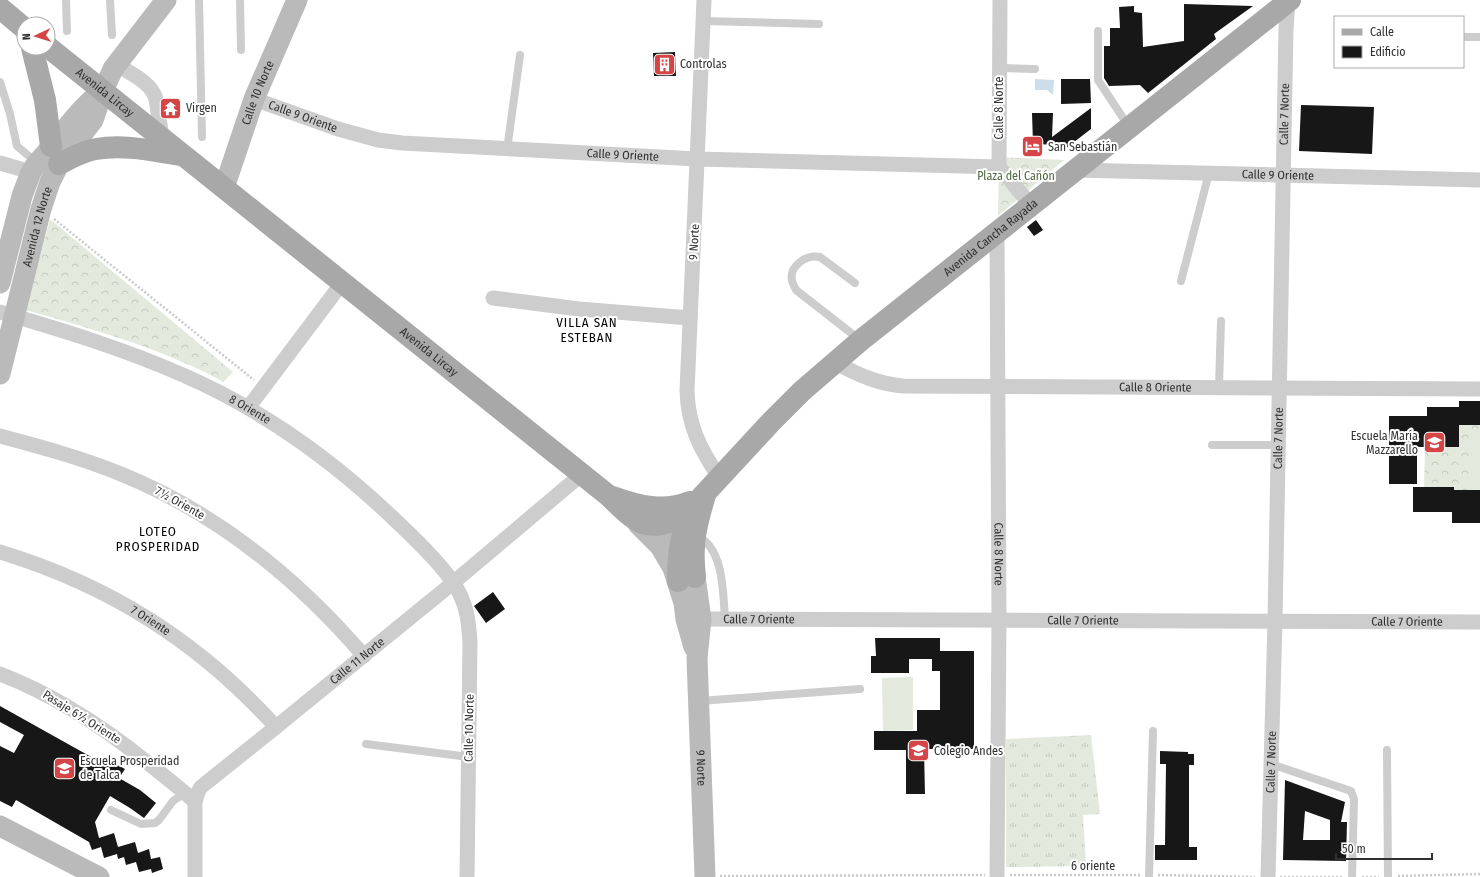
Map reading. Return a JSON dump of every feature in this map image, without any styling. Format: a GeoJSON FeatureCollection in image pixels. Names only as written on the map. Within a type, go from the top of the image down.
{"type":"FeatureCollection","features":[{"type":"Feature","properties":{"kind":"main road","name":"Avenida 12 Norte"},"geometry":{"type":"LineString","coordinates":[[0,374],[7,314],[50,182],[55,155],[85,106],[103,91],[117,65],[166,0]]}},
{"type":"Feature","properties":{"kind":"main road","name":"Calle 10 Norte"},"geometry":{"type":"LineString","coordinates":[[224,188],[254,99],[297,0]]}},
{"type":"Feature","properties":{"kind":"main road","name":"Avenida Cancha Rayada"},"geometry":{"type":"LineString","coordinates":[[609,496],[633,511],[643,523],[659,524],[671,522],[684,516],[771,422],[835,362],[1289,1]]}},
{"type":"Feature","properties":{"kind":"main road"},"geometry":{"type":"LineString","coordinates":[[0,8],[16,21]]}},
{"type":"Feature","properties":{"kind":"main road","name":"Avenida Lircay"},"geometry":{"type":"LineString","coordinates":[[56,53],[609,496]]}},
{"type":"Feature","properties":{"kind":"main road"},"geometry":{"type":"LineString","coordinates":[[34,56],[45,100],[55,155],[80,154],[95,149],[110,147],[133,148],[182,155]]}},
{"type":"Feature","properties":{"kind":"main road","name":"Avenida 12 Norte"},"geometry":{"type":"LineString","coordinates":[[0,283],[22,196],[34,168],[55,155]]}},
{"type":"Feature","properties":{"kind":"main road","name":"Avenida Cancha Rayada"},"geometry":{"type":"LineString","coordinates":[[633,511],[678,506],[698,498],[713,484]]}},
{"type":"Feature","properties":{"kind":"main road"},"geometry":{"type":"LineString","coordinates":[[688,540],[713,484]]}},
{"type":"Feature","properties":{"kind":"main road"},"geometry":{"type":"LineString","coordinates":[[688,540],[692,508]]}},
{"type":"Feature","properties":{"kind":"main road"},"geometry":{"type":"LineString","coordinates":[[633,511],[669,560],[686,579]]}},
{"type":"Feature","properties":{"kind":"main road"},"geometry":{"type":"LineString","coordinates":[[659,524],[688,540],[694,548],[686,579]]}},
{"type":"Feature","properties":{"kind":"main road","name":"9 Norte"},"geometry":{"type":"LineString","coordinates":[[686,579],[694,619],[697,658],[705,877]]}},
{"type":"Feature","properties":{"kind":"main road"},"geometry":{"type":"LineString","coordinates":[[0,826],[99,877]]}},
{"type":"Feature","properties":{"kind":"street","name":"9 Norte"},"geometry":{"type":"LineString","coordinates":[[704,0],[687,391],[689,415],[699,444],[708,461],[713,484]]}},
{"type":"Feature","properties":{"kind":"street","name":"Calle 8 Norte"},"geometry":{"type":"LineString","coordinates":[[998,166],[1000,0]]}},
{"type":"Feature","properties":{"kind":"street","name":"Calle 7 Norte"},"geometry":{"type":"LineString","coordinates":[[1268,877],[1275,621],[1286,29],[1289,1]]}},
{"type":"Feature","properties":{"kind":"street"},"geometry":{"type":"LineString","coordinates":[[117,65],[148,86],[154,92],[162,138]]}},
{"type":"Feature","properties":{"kind":"street","name":"Calle 9 Oriente"},"geometry":{"type":"LineString","coordinates":[[254,99],[338,130],[378,140],[426,146],[697,159],[998,166]]}},
{"type":"Feature","properties":{"kind":"street"},"geometry":{"type":"LineString","coordinates":[[0,163],[34,168]]}},
{"type":"Feature","properties":{"kind":"street"},"geometry":{"type":"LineString","coordinates":[[998,166],[1031,205]]}},
{"type":"Feature","properties":{"kind":"street","name":"Calle 9 Oriente"},"geometry":{"type":"LineString","coordinates":[[1075,170],[1480,180]]}},
{"type":"Feature","properties":{"kind":"street","name":"Calle 8 Norte"},"geometry":{"type":"LineString","coordinates":[[997,232],[999,619],[997,876]]}},
{"type":"Feature","properties":{"kind":"street"},"geometry":{"type":"LineString","coordinates":[[248,408],[342,283]]}},
{"type":"Feature","properties":{"kind":"street"},"geometry":{"type":"LineString","coordinates":[[493,298],[579,309],[690,318]]}},
{"type":"Feature","properties":{"kind":"street","name":"8 Oriente"},"geometry":{"type":"LineString","coordinates":[[7,314],[121,350],[153,362],[184,375],[248,408],[307,446],[357,485],[400,524],[454,582]]}},
{"type":"Feature","properties":{"kind":"street","name":"Calle 8 Oriente"},"geometry":{"type":"LineString","coordinates":[[835,362],[866,378],[890,385],[903,386],[1480,389]]}},
{"type":"Feature","properties":{"kind":"street","name":"7½ Oriente"},"geometry":{"type":"LineString","coordinates":[[0,436],[59,452],[115,471],[194,510],[244,542],[293,582],[328,616],[364,656]]}},
{"type":"Feature","properties":{"kind":"street","name":"Calle 11 Norte"},"geometry":{"type":"LineString","coordinates":[[195,877],[190,797],[198,792],[205,783],[454,582],[582,474]]}},
{"type":"Feature","properties":{"kind":"street","name":"7 Oriente"},"geometry":{"type":"LineString","coordinates":[[0,552],[68,577],[108,596],[147,618],[189,646],[216,668],[237,686],[276,727]]}},
{"type":"Feature","properties":{"kind":"street","name":"Calle 10 Norte"},"geometry":{"type":"LineString","coordinates":[[454,582],[462,598],[468,617],[469,627],[470,666],[467,877]]}},
{"type":"Feature","properties":{"kind":"street","name":"Calle 7 Oriente"},"geometry":{"type":"LineString","coordinates":[[694,619],[1480,622]]}},
{"type":"Feature","properties":{"kind":"street","name":"Pasaje 6½ Oriente"},"geometry":{"type":"LineString","coordinates":[[0,674],[35,688],[99,726],[190,797]]}},
{"type":"Feature","properties":{"kind":"lane"},"geometry":{"type":"LineString","coordinates":[[66,0],[67,31]]}},
{"type":"Feature","properties":{"kind":"lane"},"geometry":{"type":"LineString","coordinates":[[110,0],[112,35]]}},
{"type":"Feature","properties":{"kind":"lane"},"geometry":{"type":"LineString","coordinates":[[199,0],[202,137]]}},
{"type":"Feature","properties":{"kind":"lane"},"geometry":{"type":"LineString","coordinates":[[240,0],[241,50]]}},
{"type":"Feature","properties":{"kind":"lane"},"geometry":{"type":"LineString","coordinates":[[703,21],[820,24]]}},
{"type":"Feature","properties":{"kind":"lane"},"geometry":{"type":"LineString","coordinates":[[1098,31],[1098,80],[1129,127]]}},
{"type":"Feature","properties":{"kind":"lane"},"geometry":{"type":"LineString","coordinates":[[1464,37],[1480,37]]}},
{"type":"Feature","properties":{"kind":"lane"},"geometry":{"type":"LineString","coordinates":[[507,150],[520,55]]}},
{"type":"Feature","properties":{"kind":"lane"},"geometry":{"type":"LineString","coordinates":[[999,68],[1035,69]]}},
{"type":"Feature","properties":{"kind":"lane"},"geometry":{"type":"LineString","coordinates":[[0,82],[10,114],[17,146],[34,168]]}},
{"type":"Feature","properties":{"kind":"lane"},"geometry":{"type":"LineString","coordinates":[[1181,281],[1209,173]]}},
{"type":"Feature","properties":{"kind":"lane"},"geometry":{"type":"LineString","coordinates":[[855,283],[820,257],[814,256],[802,261],[796,266],[792,273],[792,282],[796,290],[860,341]]}},
{"type":"Feature","properties":{"kind":"lane"},"geometry":{"type":"LineString","coordinates":[[1219,387],[1221,321]]}},
{"type":"Feature","properties":{"kind":"lane"},"geometry":{"type":"LineString","coordinates":[[1212,445],[1278,445]]}},
{"type":"Feature","properties":{"kind":"lane"},"geometry":{"type":"LineString","coordinates":[[688,540],[704,539],[716,557],[722,584],[725,619]]}},
{"type":"Feature","properties":{"kind":"lane"},"geometry":{"type":"LineString","coordinates":[[699,701],[860,689]]}},
{"type":"Feature","properties":{"kind":"lane"},"geometry":{"type":"LineString","coordinates":[[1149,876],[1153,731]]}},
{"type":"Feature","properties":{"kind":"lane"},"geometry":{"type":"LineString","coordinates":[[366,744],[469,757]]}},
{"type":"Feature","properties":{"kind":"lane"},"geometry":{"type":"LineString","coordinates":[[1387,750],[1388,877]]}},
{"type":"Feature","properties":{"kind":"lane"},"geometry":{"type":"LineString","coordinates":[[1271,764],[1351,791],[1354,799],[1352,877]]}},
{"type":"Feature","properties":{"kind":"lane"},"geometry":{"type":"LineString","coordinates":[[111,810],[141,824],[155,823],[174,801],[190,797]]}},
{"type":"Feature","properties":{"kind":"path"},"geometry":{"type":"LineString","coordinates":[[41,209],[263,387]]}},
{"type":"Feature","properties":{"kind":"path","name":"6 oriente"},"geometry":{"type":"LineString","coordinates":[[705,877],[1388,877],[1480,874]]}},
{"type":"Feature","properties":{"kind":"green space","name":"Plaza del Cañón"},"geometry":{"type":"Polygon","coordinates":[[[999,157],[1064,160],[998,216],[999,157]]]}},
{"type":"Feature","properties":{"kind":"green space"},"geometry":{"type":"Polygon","coordinates":[[[50,219],[233,372],[223,382],[198,369],[153,350],[26,310],[50,219]]]}},
{"type":"Feature","properties":{"kind":"green space"},"geometry":{"type":"Polygon","coordinates":[[[1459,425],[1480,425],[1480,490],[1454,490],[1454,487],[1424,487],[1425,447],[1459,447],[1459,425]]]}},
{"type":"Feature","properties":{"kind":"green space"},"geometry":{"type":"Polygon","coordinates":[[[1469,431],[1480,431],[1480,485],[1469,485],[1469,431]]]}},
{"type":"Feature","properties":{"kind":"green space"},"geometry":{"type":"Polygon","coordinates":[[[913,677],[913,730],[883,731],[882,678],[913,677]]]}},
{"type":"Feature","properties":{"kind":"green space"},"geometry":{"type":"Polygon","coordinates":[[[1091,735],[1100,814],[1083,815],[1086,866],[1006,867],[1006,739],[1091,735]]]}},
{"type":"Feature","properties":{"kind":"water"},"geometry":{"type":"Polygon","coordinates":[[[1035,79],[1054,80],[1053,95],[1047,90],[1035,90],[1035,79]]]}},
{"type":"Feature","properties":{"kind":"building"},"geometry":{"type":"Polygon","coordinates":[[[1184,4],[1253,6],[1214,34],[1216,39],[1148,93],[1140,85],[1109,86],[1104,78],[1104,46],[1110,46],[1110,28],[1120,28],[1119,7],[1134,6],[1134,12],[1142,13],[1143,47],[1184,41],[1184,4]]]}},
{"type":"Feature","properties":{"kind":"building","name":"Controlas"},"geometry":{"type":"Polygon","coordinates":[[[675,52],[676,76],[654,76],[653,53],[675,52]]]}},
{"type":"Feature","properties":{"kind":"building"},"geometry":{"type":"Polygon","coordinates":[[[1061,79],[1090,79],[1091,103],[1061,104],[1061,79]]]}},
{"type":"Feature","properties":{"kind":"building"},"geometry":{"type":"Polygon","coordinates":[[[1301,105],[1374,107],[1372,154],[1299,151],[1301,105]]]}},
{"type":"Feature","properties":{"kind":"building"},"geometry":{"type":"Polygon","coordinates":[[[1091,108],[1091,129],[1061,152],[1060,145],[1033,144],[1032,113],[1053,113],[1052,137],[1091,108]]]}},
{"type":"Feature","properties":{"kind":"building"},"geometry":{"type":"Polygon","coordinates":[[[1036,220],[1043,230],[1034,236],[1027,227],[1036,220]]]}},
{"type":"Feature","properties":{"kind":"building"},"geometry":{"type":"Polygon","coordinates":[[[1459,401],[1480,401],[1480,425],[1459,425],[1459,447],[1417,447],[1417,484],[1389,484],[1389,416],[1427,416],[1427,407],[1459,407],[1459,401]]]}},
{"type":"Feature","properties":{"kind":"building"},"geometry":{"type":"Polygon","coordinates":[[[1413,487],[1454,487],[1454,490],[1480,490],[1480,523],[1452,523],[1452,512],[1413,512],[1413,487]]]}},
{"type":"Feature","properties":{"kind":"building"},"geometry":{"type":"Polygon","coordinates":[[[493,592],[505,609],[486,623],[474,606],[493,592]]]}},
{"type":"Feature","properties":{"kind":"building"},"geometry":{"type":"Polygon","coordinates":[[[875,638],[940,638],[940,651],[974,651],[974,749],[924,749],[925,794],[906,794],[906,750],[874,750],[874,731],[917,731],[917,710],[940,710],[940,671],[932,671],[932,659],[909,659],[909,673],[871,673],[871,656],[876,656],[875,638]]]}},
{"type":"Feature","properties":{"kind":"building"},"geometry":{"type":"Polygon","coordinates":[[[0,706],[102,763],[104,758],[125,769],[119,778],[140,790],[156,803],[144,818],[110,796],[95,822],[99,838],[114,833],[118,847],[135,842],[138,853],[149,849],[151,859],[160,857],[163,869],[152,873],[151,869],[139,872],[136,862],[126,865],[124,857],[118,859],[117,854],[104,858],[101,847],[92,850],[89,842],[16,800],[12,807],[0,801],[0,746],[14,753],[24,735],[0,722],[0,706]]]}},
{"type":"Feature","properties":{"kind":"building"},"geometry":{"type":"Polygon","coordinates":[[[1160,751],[1188,752],[1188,754],[1194,754],[1194,765],[1189,765],[1189,847],[1197,847],[1197,860],[1155,860],[1155,845],[1165,845],[1166,764],[1160,764],[1160,751]]]}},
{"type":"Feature","properties":{"kind":"building"},"geometry":{"type":"Polygon","coordinates":[[[1285,780],[1345,802],[1341,822],[1347,822],[1346,861],[1283,860],[1285,780]],[[1305,811],[1303,840],[1330,840],[1330,820],[1305,811]]]}},
{"type":"Feature","properties":{"kind":"place","name":"Controlas"},"geometry":{"type":"Point","coordinates":[665,64]}},
{"type":"Feature","properties":{"kind":"place","name":"Virgen"},"geometry":{"type":"Point","coordinates":[170,108]}},
{"type":"Feature","properties":{"kind":"place","name":"San Sebastián"},"geometry":{"type":"Point","coordinates":[1033,147]}},
{"type":"Feature","properties":{"kind":"place","name":"Escuela María Mazzarello"},"geometry":{"type":"Point","coordinates":[1434,443]}},
{"type":"Feature","properties":{"kind":"place","name":"Colegio Andes"},"geometry":{"type":"Point","coordinates":[918,751]}},
{"type":"Feature","properties":{"kind":"place","name":"Escuela Prosperidad de Talca"},"geometry":{"type":"Point","coordinates":[64,768]}},
{"type":"Feature","properties":{"kind":"district","name":"VILLA SAN ESTEBAN"},"geometry":{"type":"Point","coordinates":[587,330]}},
{"type":"Feature","properties":{"kind":"district","name":"LOTEO PROSPERIDAD"},"geometry":{"type":"Point","coordinates":[158,538]}}]}
